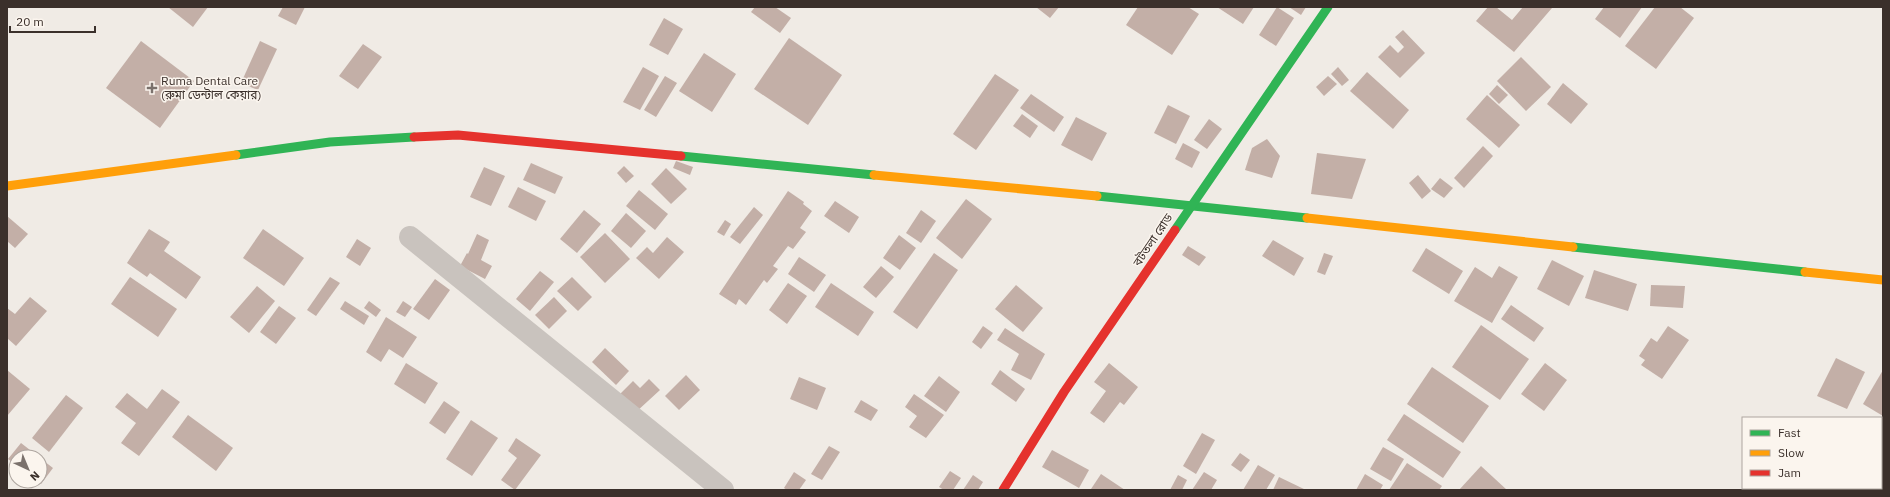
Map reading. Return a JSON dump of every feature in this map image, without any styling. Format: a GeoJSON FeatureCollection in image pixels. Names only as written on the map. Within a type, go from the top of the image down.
{"type":"FeatureCollection","features":[{"type":"Feature","properties":{"kind":"main road","name":"বটতলা রোড"},"geometry":{"type":"LineString","coordinates":[[1004,490],[1064,392],[1328,7]]}},
{"type":"Feature","properties":{"kind":"main road"},"geometry":{"type":"LineString","coordinates":[[7,186],[330,142],[458,135],[1191,206],[1883,280]]}},
{"type":"Feature","properties":{"kind":"street"},"geometry":{"type":"LineString","coordinates":[[410,237],[723,490]]}},
{"type":"Feature","properties":{"kind":"building"},"geometry":{"type":"Polygon","coordinates":[[[168,7],[208,7],[193,27],[168,7]]]}},
{"type":"Feature","properties":{"kind":"building"},"geometry":{"type":"Polygon","coordinates":[[[283,7],[305,7],[296,25],[278,16],[283,7]]]}},
{"type":"Feature","properties":{"kind":"building"},"geometry":{"type":"Polygon","coordinates":[[[755,7],[775,7],[791,18],[780,33],[751,12],[755,7]]]}},
{"type":"Feature","properties":{"kind":"building"},"geometry":{"type":"Polygon","coordinates":[[[1036,7],[1059,7],[1050,18],[1036,7]]]}},
{"type":"Feature","properties":{"kind":"building"},"geometry":{"type":"Polygon","coordinates":[[[1138,7],[1188,7],[1199,14],[1172,55],[1126,25],[1138,7]]]}},
{"type":"Feature","properties":{"kind":"building"},"geometry":{"type":"Polygon","coordinates":[[[1217,7],[1254,7],[1243,24],[1217,7]]]}},
{"type":"Feature","properties":{"kind":"building"},"geometry":{"type":"Polygon","coordinates":[[[1277,7],[1294,18],[1276,46],[1259,35],[1277,7]]]}},
{"type":"Feature","properties":{"kind":"building"},"geometry":{"type":"Polygon","coordinates":[[[1289,7],[1306,7],[1301,15],[1289,7]]]}},
{"type":"Feature","properties":{"kind":"building"},"geometry":{"type":"Polygon","coordinates":[[[1488,7],[1496,7],[1512,20],[1523,7],[1552,8],[1514,52],[1476,21],[1488,7]]]}},
{"type":"Feature","properties":{"kind":"building"},"geometry":{"type":"Polygon","coordinates":[[[1604,7],[1642,7],[1620,38],[1595,19],[1604,7]]]}},
{"type":"Feature","properties":{"kind":"building"},"geometry":{"type":"Polygon","coordinates":[[[1655,7],[1680,7],[1694,18],[1656,69],[1625,46],[1655,7]]]}},
{"type":"Feature","properties":{"kind":"building"},"geometry":{"type":"Polygon","coordinates":[[[664,18],[683,29],[668,55],[649,45],[664,18]]]}},
{"type":"Feature","properties":{"kind":"building"},"geometry":{"type":"Polygon","coordinates":[[[1403,30],[1425,53],[1400,78],[1378,57],[1390,45],[1398,53],[1404,47],[1395,37],[1403,30]]]}},
{"type":"Feature","properties":{"kind":"building"},"geometry":{"type":"Polygon","coordinates":[[[789,38],[842,75],[808,125],[754,89],[789,38]]]}},
{"type":"Feature","properties":{"kind":"building"},"geometry":{"type":"Polygon","coordinates":[[[141,41],[194,81],[160,128],[106,88],[141,41]]]}},
{"type":"Feature","properties":{"kind":"building"},"geometry":{"type":"Polygon","coordinates":[[[260,41],[277,49],[258,90],[241,83],[260,41]]]}},
{"type":"Feature","properties":{"kind":"building"},"geometry":{"type":"Polygon","coordinates":[[[363,44],[382,57],[358,89],[339,76],[363,44]]]}},
{"type":"Feature","properties":{"kind":"building"},"geometry":{"type":"Polygon","coordinates":[[[704,53],[736,74],[712,112],[679,91],[704,53]]]}},
{"type":"Feature","properties":{"kind":"building"},"geometry":{"type":"Polygon","coordinates":[[[1521,57],[1551,87],[1526,111],[1497,81],[1521,57]]]}},
{"type":"Feature","properties":{"kind":"building"},"geometry":{"type":"Polygon","coordinates":[[[643,67],[659,76],[640,110],[623,102],[643,67]]]}},
{"type":"Feature","properties":{"kind":"building"},"geometry":{"type":"Polygon","coordinates":[[[1338,67],[1349,80],[1342,86],[1331,74],[1338,67]]]}},
{"type":"Feature","properties":{"kind":"building"},"geometry":{"type":"Polygon","coordinates":[[[1367,72],[1409,110],[1393,129],[1350,91],[1367,72]]]}},
{"type":"Feature","properties":{"kind":"building"},"geometry":{"type":"Polygon","coordinates":[[[995,74],[1019,90],[976,150],[953,134],[995,74]]]}},
{"type":"Feature","properties":{"kind":"building"},"geometry":{"type":"Polygon","coordinates":[[[665,76],[677,83],[656,117],[644,110],[665,76]]]}},
{"type":"Feature","properties":{"kind":"building"},"geometry":{"type":"Polygon","coordinates":[[[1328,76],[1337,84],[1324,96],[1316,87],[1328,76]]]}},
{"type":"Feature","properties":{"kind":"building"},"geometry":{"type":"Polygon","coordinates":[[[1563,83],[1588,104],[1571,124],[1547,104],[1563,83]]]}},
{"type":"Feature","properties":{"kind":"building"},"geometry":{"type":"Polygon","coordinates":[[[1497,85],[1508,95],[1499,104],[1489,94],[1497,85]]]}},
{"type":"Feature","properties":{"kind":"building"},"geometry":{"type":"Polygon","coordinates":[[[1031,94],[1064,117],[1054,132],[1020,108],[1031,94]]]}},
{"type":"Feature","properties":{"kind":"building"},"geometry":{"type":"Polygon","coordinates":[[[1487,95],[1520,125],[1499,148],[1466,119],[1487,95]]]}},
{"type":"Feature","properties":{"kind":"building"},"geometry":{"type":"Polygon","coordinates":[[[1168,105],[1190,116],[1176,144],[1154,133],[1168,105]]]}},
{"type":"Feature","properties":{"kind":"building"},"geometry":{"type":"Polygon","coordinates":[[[1022,114],[1038,126],[1030,138],[1013,126],[1022,114]]]}},
{"type":"Feature","properties":{"kind":"building"},"geometry":{"type":"Polygon","coordinates":[[[1076,117],[1107,133],[1092,161],[1061,145],[1076,117]]]}},
{"type":"Feature","properties":{"kind":"building"},"geometry":{"type":"Polygon","coordinates":[[[1209,119],[1222,129],[1207,149],[1194,140],[1209,119]]]}},
{"type":"Feature","properties":{"kind":"building"},"geometry":{"type":"Polygon","coordinates":[[[1267,139],[1280,156],[1272,178],[1245,170],[1252,148],[1267,139]]]}},
{"type":"Feature","properties":{"kind":"building"},"geometry":{"type":"Polygon","coordinates":[[[1183,143],[1200,152],[1192,168],[1175,159],[1183,143]]]}},
{"type":"Feature","properties":{"kind":"building"},"geometry":{"type":"Polygon","coordinates":[[[1483,146],[1493,156],[1464,188],[1454,178],[1483,146]]]}},
{"type":"Feature","properties":{"kind":"building"},"geometry":{"type":"Polygon","coordinates":[[[1317,153],[1366,159],[1352,199],[1311,194],[1317,153]]]}},
{"type":"Feature","properties":{"kind":"building"},"geometry":{"type":"Polygon","coordinates":[[[676,161],[693,167],[690,175],[673,168],[676,161]]]}},
{"type":"Feature","properties":{"kind":"building"},"geometry":{"type":"Polygon","coordinates":[[[531,163],[563,177],[555,194],[523,180],[531,163]]]}},
{"type":"Feature","properties":{"kind":"building"},"geometry":{"type":"Polygon","coordinates":[[[624,166],[634,176],[626,183],[617,173],[624,166]]]}},
{"type":"Feature","properties":{"kind":"building"},"geometry":{"type":"Polygon","coordinates":[[[484,167],[505,176],[491,206],[470,197],[484,167]]]}},
{"type":"Feature","properties":{"kind":"building"},"geometry":{"type":"Polygon","coordinates":[[[666,168],[687,189],[671,204],[651,184],[666,168]]]}},
{"type":"Feature","properties":{"kind":"building"},"geometry":{"type":"Polygon","coordinates":[[[1418,175],[1431,191],[1422,199],[1409,183],[1418,175]]]}},
{"type":"Feature","properties":{"kind":"building"},"geometry":{"type":"Polygon","coordinates":[[[1440,178],[1453,188],[1444,198],[1431,189],[1440,178]]]}},
{"type":"Feature","properties":{"kind":"building"},"geometry":{"type":"Polygon","coordinates":[[[518,187],[546,201],[536,221],[508,207],[518,187]]]}},
{"type":"Feature","properties":{"kind":"building"},"geometry":{"type":"Polygon","coordinates":[[[639,190],[668,214],[655,230],[626,206],[639,190]]]}},
{"type":"Feature","properties":{"kind":"building"},"geometry":{"type":"Polygon","coordinates":[[[788,191],[804,202],[803,204],[812,211],[800,228],[806,232],[793,249],[788,246],[773,266],[778,269],[767,283],[764,280],[746,305],[739,299],[736,305],[719,294],[788,191]]]}},
{"type":"Feature","properties":{"kind":"building"},"geometry":{"type":"Polygon","coordinates":[[[966,199],[992,219],[962,259],[936,238],[966,199]]]}},
{"type":"Feature","properties":{"kind":"building"},"geometry":{"type":"Polygon","coordinates":[[[835,201],[859,217],[849,233],[824,216],[835,201]]]}},
{"type":"Feature","properties":{"kind":"building"},"geometry":{"type":"Polygon","coordinates":[[[754,207],[763,215],[740,244],[730,237],[754,207]]]}},
{"type":"Feature","properties":{"kind":"building"},"geometry":{"type":"Polygon","coordinates":[[[584,210],[601,224],[577,253],[560,239],[584,210]]]}},
{"type":"Feature","properties":{"kind":"building"},"geometry":{"type":"Polygon","coordinates":[[[921,210],[936,221],[921,243],[906,233],[921,210]]]}},
{"type":"Feature","properties":{"kind":"building"},"geometry":{"type":"Polygon","coordinates":[[[626,213],[646,231],[631,248],[611,231],[626,213]]]}},
{"type":"Feature","properties":{"kind":"building"},"geometry":{"type":"Polygon","coordinates":[[[7,216],[28,234],[15,248],[7,241],[7,216]]]}},
{"type":"Feature","properties":{"kind":"building"},"geometry":{"type":"Polygon","coordinates":[[[725,220],[731,224],[724,236],[717,232],[725,220]]]}},
{"type":"Feature","properties":{"kind":"building"},"geometry":{"type":"Polygon","coordinates":[[[149,229],[170,242],[164,251],[201,277],[186,299],[150,273],[147,277],[127,263],[149,229]]]}},
{"type":"Feature","properties":{"kind":"building"},"geometry":{"type":"Polygon","coordinates":[[[263,229],[304,258],[284,286],[243,258],[263,229]]]}},
{"type":"Feature","properties":{"kind":"building"},"geometry":{"type":"Polygon","coordinates":[[[605,233],[630,259],[605,283],[580,257],[605,233]]]}},
{"type":"Feature","properties":{"kind":"building"},"geometry":{"type":"Polygon","coordinates":[[[477,234],[489,240],[481,260],[492,266],[485,279],[460,266],[467,253],[468,254],[477,234]]]}},
{"type":"Feature","properties":{"kind":"building"},"geometry":{"type":"Polygon","coordinates":[[[899,235],[916,248],[900,270],[883,258],[899,235]]]}},
{"type":"Feature","properties":{"kind":"building"},"geometry":{"type":"Polygon","coordinates":[[[667,237],[684,252],[659,279],[636,258],[647,247],[653,253],[667,237]]]}},
{"type":"Feature","properties":{"kind":"building"},"geometry":{"type":"Polygon","coordinates":[[[357,239],[371,248],[360,266],[346,257],[357,239]]]}},
{"type":"Feature","properties":{"kind":"building"},"geometry":{"type":"Polygon","coordinates":[[[1273,240],[1304,258],[1294,276],[1262,256],[1273,240]]]}},
{"type":"Feature","properties":{"kind":"building"},"geometry":{"type":"Polygon","coordinates":[[[1188,246],[1206,257],[1199,266],[1182,255],[1188,246]]]}},
{"type":"Feature","properties":{"kind":"building"},"geometry":{"type":"Polygon","coordinates":[[[1426,248],[1463,271],[1449,294],[1412,271],[1426,248]]]}},
{"type":"Feature","properties":{"kind":"building"},"geometry":{"type":"Polygon","coordinates":[[[934,253],[958,270],[917,329],[893,312],[934,253]]]}},
{"type":"Feature","properties":{"kind":"building"},"geometry":{"type":"Polygon","coordinates":[[[1324,253],[1333,256],[1325,275],[1317,272],[1324,253]]]}},
{"type":"Feature","properties":{"kind":"building"},"geometry":{"type":"Polygon","coordinates":[[[799,257],[826,275],[814,292],[788,274],[799,257]]]}},
{"type":"Feature","properties":{"kind":"building"},"geometry":{"type":"Polygon","coordinates":[[[1552,260],[1584,276],[1569,306],[1537,289],[1552,260]]]}},
{"type":"Feature","properties":{"kind":"building"},"geometry":{"type":"Polygon","coordinates":[[[881,266],[894,277],[876,298],[863,287],[881,266]]]}},
{"type":"Feature","properties":{"kind":"building"},"geometry":{"type":"Polygon","coordinates":[[[1499,266],[1518,277],[1492,323],[1454,301],[1475,267],[1492,278],[1499,266]]]}},
{"type":"Feature","properties":{"kind":"building"},"geometry":{"type":"Polygon","coordinates":[[[1594,270],[1637,284],[1628,311],[1585,298],[1594,270]]]}},
{"type":"Feature","properties":{"kind":"building"},"geometry":{"type":"Polygon","coordinates":[[[540,271],[554,282],[530,311],[516,299],[540,271]]]}},
{"type":"Feature","properties":{"kind":"building"},"geometry":{"type":"Polygon","coordinates":[[[130,277],[177,309],[158,337],[111,304],[130,277]]]}},
{"type":"Feature","properties":{"kind":"building"},"geometry":{"type":"Polygon","coordinates":[[[330,277],[340,283],[316,316],[307,310],[330,277]]]}},
{"type":"Feature","properties":{"kind":"building"},"geometry":{"type":"Polygon","coordinates":[[[572,277],[592,297],[578,311],[557,291],[572,277]]]}},
{"type":"Feature","properties":{"kind":"building"},"geometry":{"type":"Polygon","coordinates":[[[435,279],[450,290],[429,320],[413,309],[435,279]]]}},
{"type":"Feature","properties":{"kind":"building"},"geometry":{"type":"Polygon","coordinates":[[[788,283],[807,296],[787,324],[769,310],[788,283]]]}},
{"type":"Feature","properties":{"kind":"building"},"geometry":{"type":"Polygon","coordinates":[[[831,283],[874,312],[858,336],[815,307],[831,283]]]}},
{"type":"Feature","properties":{"kind":"building"},"geometry":{"type":"Polygon","coordinates":[[[1016,285],[1043,308],[1023,332],[995,309],[1016,285]]]}},
{"type":"Feature","properties":{"kind":"building"},"geometry":{"type":"Polygon","coordinates":[[[1651,285],[1685,286],[1683,308],[1650,306],[1651,285]]]}},
{"type":"Feature","properties":{"kind":"building"},"geometry":{"type":"Polygon","coordinates":[[[257,286],[275,301],[249,333],[230,317],[257,286]]]}},
{"type":"Feature","properties":{"kind":"building"},"geometry":{"type":"Polygon","coordinates":[[[30,297],[47,311],[16,346],[7,338],[7,308],[15,314],[30,297]]]}},
{"type":"Feature","properties":{"kind":"building"},"geometry":{"type":"Polygon","coordinates":[[[554,297],[567,311],[549,329],[535,315],[554,297]]]}},
{"type":"Feature","properties":{"kind":"building"},"geometry":{"type":"Polygon","coordinates":[[[345,301],[369,316],[364,325],[340,309],[345,301]]]}},
{"type":"Feature","properties":{"kind":"building"},"geometry":{"type":"Polygon","coordinates":[[[369,301],[381,310],[376,317],[364,308],[369,301]]]}},
{"type":"Feature","properties":{"kind":"building"},"geometry":{"type":"Polygon","coordinates":[[[403,301],[412,307],[405,317],[396,312],[403,301]]]}},
{"type":"Feature","properties":{"kind":"building"},"geometry":{"type":"Polygon","coordinates":[[[1511,305],[1544,328],[1534,342],[1501,319],[1511,305]]]}},
{"type":"Feature","properties":{"kind":"building"},"geometry":{"type":"Polygon","coordinates":[[[279,306],[296,318],[276,344],[260,332],[279,306]]]}},
{"type":"Feature","properties":{"kind":"building"},"geometry":{"type":"Polygon","coordinates":[[[386,317],[417,337],[403,358],[389,349],[381,362],[366,352],[386,317]]]}},
{"type":"Feature","properties":{"kind":"building"},"geometry":{"type":"Polygon","coordinates":[[[1481,325],[1529,359],[1500,400],[1452,367],[1481,325]]]}},
{"type":"Feature","properties":{"kind":"building"},"geometry":{"type":"Polygon","coordinates":[[[983,326],[993,333],[981,349],[972,342],[983,326]]]}},
{"type":"Feature","properties":{"kind":"building"},"geometry":{"type":"Polygon","coordinates":[[[1668,326],[1689,340],[1662,379],[1641,365],[1645,360],[1639,356],[1651,338],[1657,342],[1668,326]]]}},
{"type":"Feature","properties":{"kind":"building"},"geometry":{"type":"Polygon","coordinates":[[[1005,328],[1045,354],[1031,380],[1011,370],[1019,354],[997,340],[1005,328]]]}},
{"type":"Feature","properties":{"kind":"building"},"geometry":{"type":"Polygon","coordinates":[[[605,348],[629,371],[616,385],[592,362],[605,348]]]}},
{"type":"Feature","properties":{"kind":"building"},"geometry":{"type":"Polygon","coordinates":[[[1836,358],[1865,372],[1847,409],[1817,396],[1836,358]]]}},
{"type":"Feature","properties":{"kind":"building"},"geometry":{"type":"Polygon","coordinates":[[[406,363],[438,383],[425,404],[394,384],[406,363]]]}},
{"type":"Feature","properties":{"kind":"building"},"geometry":{"type":"Polygon","coordinates":[[[1109,363],[1138,387],[1124,405],[1120,402],[1104,423],[1090,413],[1106,391],[1094,382],[1109,363]]]}},
{"type":"Feature","properties":{"kind":"building"},"geometry":{"type":"Polygon","coordinates":[[[1545,363],[1567,380],[1544,411],[1521,394],[1545,363]]]}},
{"type":"Feature","properties":{"kind":"building"},"geometry":{"type":"Polygon","coordinates":[[[1432,367],[1489,406],[1463,443],[1407,404],[1432,367]]]}},
{"type":"Feature","properties":{"kind":"building"},"geometry":{"type":"Polygon","coordinates":[[[7,370],[30,389],[7,416],[7,370]]]}},
{"type":"Feature","properties":{"kind":"building"},"geometry":{"type":"Polygon","coordinates":[[[1000,370],[1025,389],[1016,402],[991,384],[1000,370]]]}},
{"type":"Feature","properties":{"kind":"building"},"geometry":{"type":"Polygon","coordinates":[[[1883,370],[1883,416],[1863,404],[1883,370]]]}},
{"type":"Feature","properties":{"kind":"building"},"geometry":{"type":"Polygon","coordinates":[[[686,375],[700,390],[679,410],[665,396],[686,375]]]}},
{"type":"Feature","properties":{"kind":"building"},"geometry":{"type":"Polygon","coordinates":[[[939,376],[960,392],[946,412],[924,396],[939,376]]]}},
{"type":"Feature","properties":{"kind":"building"},"geometry":{"type":"Polygon","coordinates":[[[799,377],[826,388],[817,410],[790,399],[799,377]]]}},
{"type":"Feature","properties":{"kind":"building"},"geometry":{"type":"Polygon","coordinates":[[[649,379],[660,390],[636,412],[620,394],[633,381],[640,388],[649,379]]]}},
{"type":"Feature","properties":{"kind":"building"},"geometry":{"type":"Polygon","coordinates":[[[162,389],[180,402],[139,456],[121,443],[136,423],[115,407],[127,393],[147,409],[162,389]]]}},
{"type":"Feature","properties":{"kind":"building"},"geometry":{"type":"Polygon","coordinates":[[[914,394],[944,415],[926,438],[909,427],[917,416],[905,407],[914,394]]]}},
{"type":"Feature","properties":{"kind":"building"},"geometry":{"type":"Polygon","coordinates":[[[66,395],[83,408],[49,452],[48,449],[45,449],[32,438],[66,395]]]}},
{"type":"Feature","properties":{"kind":"building"},"geometry":{"type":"Polygon","coordinates":[[[861,400],[878,410],[871,421],[854,412],[861,400]]]}},
{"type":"Feature","properties":{"kind":"building"},"geometry":{"type":"Polygon","coordinates":[[[444,401],[460,412],[445,434],[429,423],[444,401]]]}},
{"type":"Feature","properties":{"kind":"building"},"geometry":{"type":"Polygon","coordinates":[[[1404,414],[1461,452],[1443,478],[1387,440],[1404,414]]]}},
{"type":"Feature","properties":{"kind":"building"},"geometry":{"type":"Polygon","coordinates":[[[188,415],[233,448],[216,471],[172,437],[188,415]]]}},
{"type":"Feature","properties":{"kind":"building"},"geometry":{"type":"Polygon","coordinates":[[[471,420],[498,438],[472,476],[446,459],[471,420]]]}},
{"type":"Feature","properties":{"kind":"building"},"geometry":{"type":"Polygon","coordinates":[[[1882,427],[1883,428],[1882,472],[1882,427]]]}},
{"type":"Feature","properties":{"kind":"building"},"geometry":{"type":"Polygon","coordinates":[[[1202,433],[1215,440],[1196,474],[1183,466],[1202,433]]]}},
{"type":"Feature","properties":{"kind":"building"},"geometry":{"type":"Polygon","coordinates":[[[516,438],[541,455],[515,490],[501,480],[517,458],[508,451],[516,438]]]}},
{"type":"Feature","properties":{"kind":"building"},"geometry":{"type":"Polygon","coordinates":[[[21,443],[29,449],[16,449],[21,443]]]}},
{"type":"Feature","properties":{"kind":"building"},"geometry":{"type":"Polygon","coordinates":[[[829,446],[840,452],[822,480],[811,474],[829,446]]]}},
{"type":"Feature","properties":{"kind":"building"},"geometry":{"type":"Polygon","coordinates":[[[1383,447],[1404,459],[1391,481],[1370,469],[1383,447]]]}},
{"type":"Feature","properties":{"kind":"building"},"geometry":{"type":"Polygon","coordinates":[[[1052,450],[1089,470],[1079,488],[1042,467],[1052,450]]]}},
{"type":"Feature","properties":{"kind":"building"},"geometry":{"type":"Polygon","coordinates":[[[1240,453],[1250,460],[1241,472],[1231,465],[1240,453]]]}},
{"type":"Feature","properties":{"kind":"building"},"geometry":{"type":"Polygon","coordinates":[[[1407,463],[1442,486],[1439,490],[1389,490],[1407,463]]]}},
{"type":"Feature","properties":{"kind":"building"},"geometry":{"type":"Polygon","coordinates":[[[48,464],[53,468],[48,475],[48,464]]]}},
{"type":"Feature","properties":{"kind":"building"},"geometry":{"type":"Polygon","coordinates":[[[1258,465],[1275,475],[1266,490],[1243,490],[1258,465]]]}},
{"type":"Feature","properties":{"kind":"building"},"geometry":{"type":"Polygon","coordinates":[[[1481,466],[1507,490],[1459,490],[1481,466]]]}},
{"type":"Feature","properties":{"kind":"building"},"geometry":{"type":"Polygon","coordinates":[[[950,471],[961,478],[953,490],[944,490],[939,487],[950,471]]]}},
{"type":"Feature","properties":{"kind":"building"},"geometry":{"type":"Polygon","coordinates":[[[794,472],[806,480],[799,490],[787,490],[784,488],[794,472]]]}},
{"type":"Feature","properties":{"kind":"building"},"geometry":{"type":"Polygon","coordinates":[[[1204,472],[1217,480],[1211,490],[1192,490],[1204,472]]]}},
{"type":"Feature","properties":{"kind":"building"},"geometry":{"type":"Polygon","coordinates":[[[1101,474],[1125,490],[1091,489],[1101,474]]]}},
{"type":"Feature","properties":{"kind":"building"},"geometry":{"type":"Polygon","coordinates":[[[1365,474],[1383,485],[1380,490],[1356,490],[1365,474]]]}},
{"type":"Feature","properties":{"kind":"building"},"geometry":{"type":"Polygon","coordinates":[[[973,475],[983,482],[978,490],[963,490],[973,475]]]}},
{"type":"Feature","properties":{"kind":"building"},"geometry":{"type":"Polygon","coordinates":[[[1178,475],[1187,480],[1182,490],[1170,490],[1178,475]]]}},
{"type":"Feature","properties":{"kind":"building"},"geometry":{"type":"Polygon","coordinates":[[[1279,477],[1306,490],[1273,490],[1279,477]]]}},
{"type":"Feature","properties":{"kind":"building"},"geometry":{"type":"Polygon","coordinates":[[[1835,489],[1868,489],[1867,490],[1835,489]]]}},
{"type":"Feature","properties":{"kind":"traffic: fast"},"geometry":{"type":"LineString","coordinates":[[1175,230],[1328,7]]}},
{"type":"Feature","properties":{"kind":"traffic: fast"},"geometry":{"type":"LineString","coordinates":[[236,155],[330,142],[414,137]]}},
{"type":"Feature","properties":{"kind":"traffic: fast"},"geometry":{"type":"LineString","coordinates":[[681,156],[874,175]]}},
{"type":"Feature","properties":{"kind":"traffic: fast"},"geometry":{"type":"LineString","coordinates":[[1097,196],[1307,218]]}},
{"type":"Feature","properties":{"kind":"traffic: fast"},"geometry":{"type":"LineString","coordinates":[[1573,247],[1805,272]]}},
{"type":"Feature","properties":{"kind":"traffic: slow"},"geometry":{"type":"LineString","coordinates":[[7,186],[236,155]]}},
{"type":"Feature","properties":{"kind":"traffic: slow"},"geometry":{"type":"LineString","coordinates":[[874,175],[1097,196]]}},
{"type":"Feature","properties":{"kind":"traffic: slow"},"geometry":{"type":"LineString","coordinates":[[1307,218],[1573,247]]}},
{"type":"Feature","properties":{"kind":"traffic: slow"},"geometry":{"type":"LineString","coordinates":[[1805,272],[1883,280]]}},
{"type":"Feature","properties":{"kind":"traffic: jam"},"geometry":{"type":"LineString","coordinates":[[414,137],[458,135],[681,156]]}},
{"type":"Feature","properties":{"kind":"traffic: jam"},"geometry":{"type":"LineString","coordinates":[[1003,490],[1064,392],[1175,230]]}},
{"type":"Feature","properties":{"kind":"place","name":"Ruma Dental Care (রুমা ডেন্টাল কেয়ার)"},"geometry":{"type":"Point","coordinates":[152,88]}}]}
